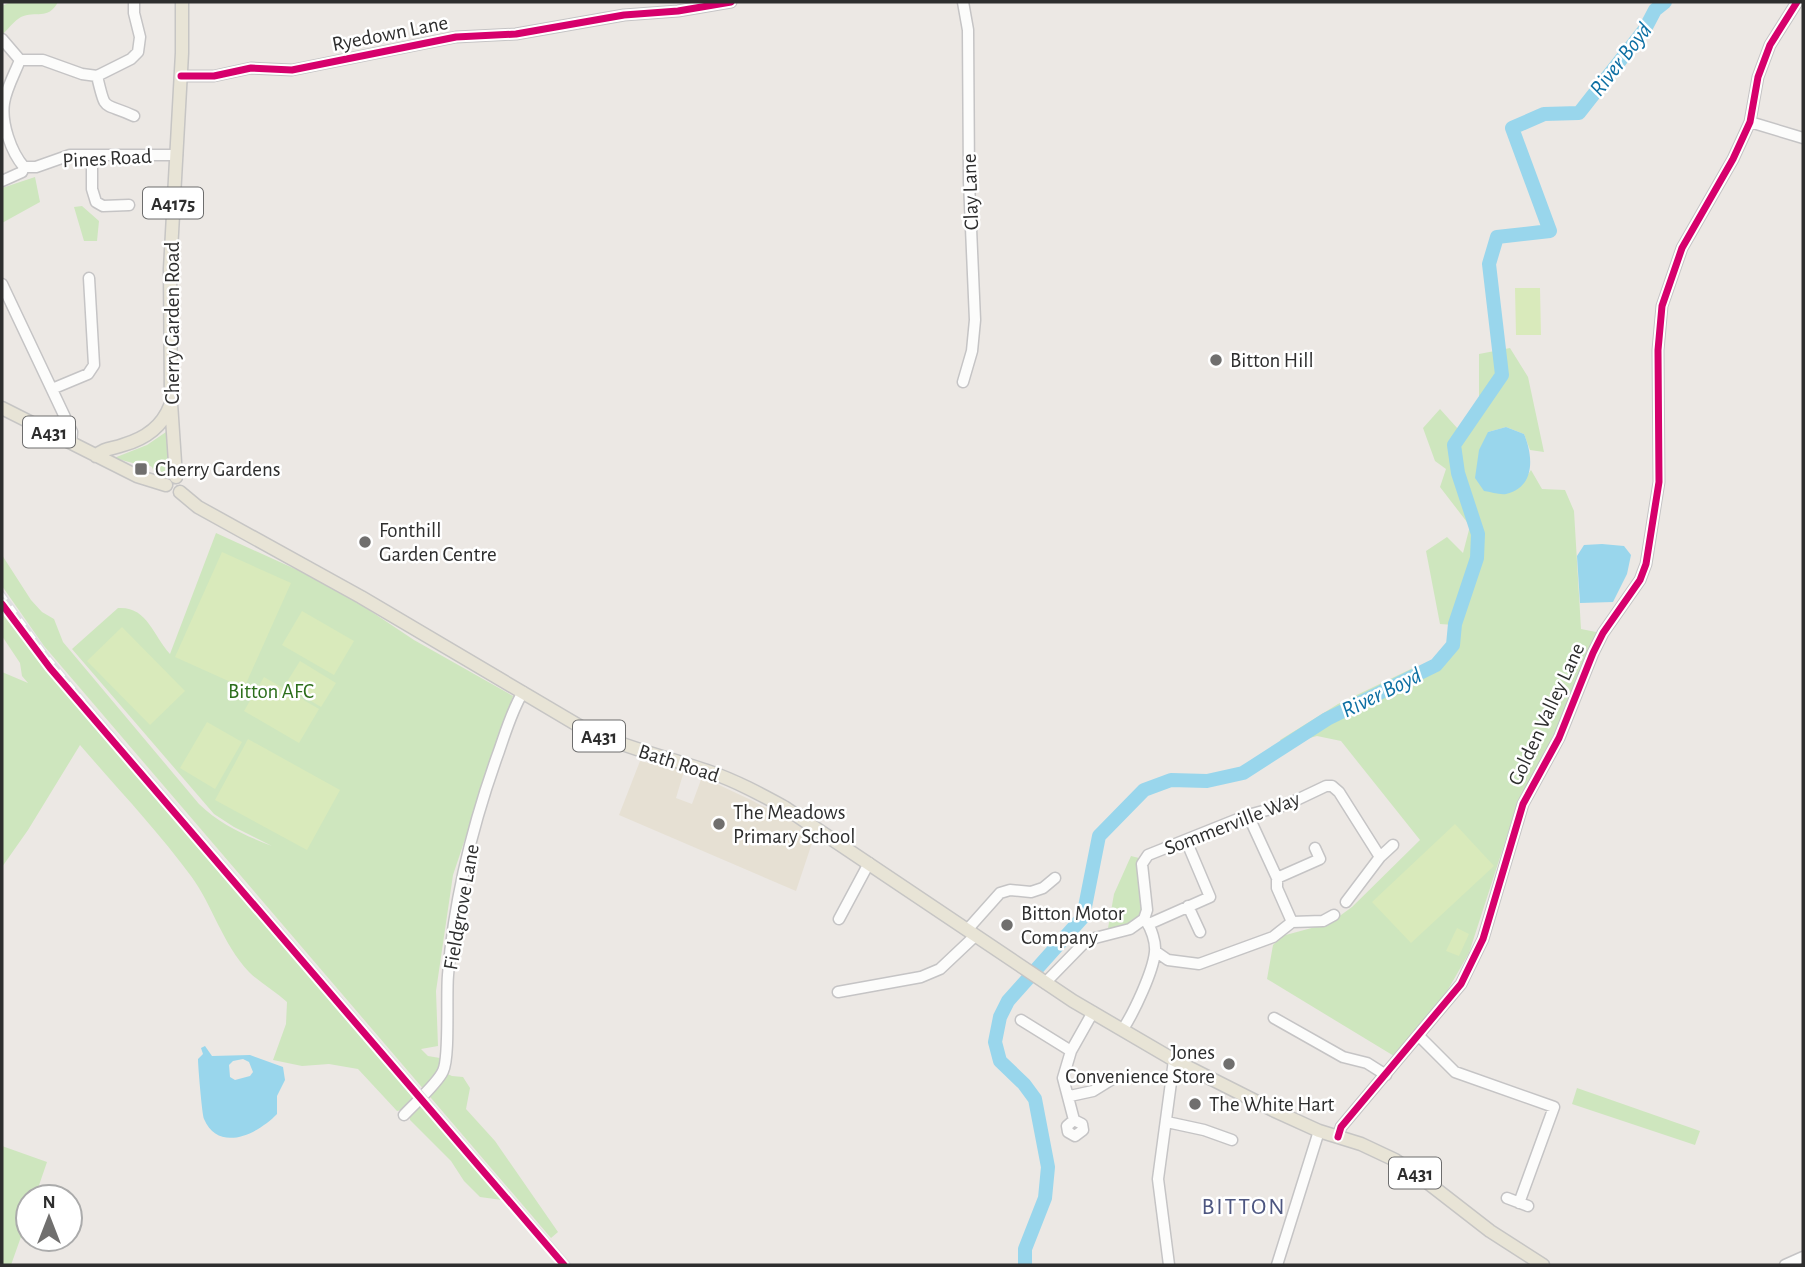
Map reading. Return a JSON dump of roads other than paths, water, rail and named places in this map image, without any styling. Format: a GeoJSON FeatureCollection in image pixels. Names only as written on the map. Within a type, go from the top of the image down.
{"type":"FeatureCollection","features":[{"type":"Feature","properties":{"kind":"main road","name":"Cherry Garden Road"},"geometry":{"type":"LineString","coordinates":[[171,481],[170,269],[181,76],[182,2]]}},
{"type":"Feature","properties":{"kind":"main road"},"geometry":{"type":"LineString","coordinates":[[96,456],[103,450],[122,446],[145,436],[161,423],[171,404]]}},
{"type":"Feature","properties":{"kind":"main road","name":"A431"},"geometry":{"type":"LineString","coordinates":[[2,408],[155,483],[171,481]]}},
{"type":"Feature","properties":{"kind":"main road","name":"Bath Road"},"geometry":{"type":"LineString","coordinates":[[171,481],[183,483],[180,492],[198,508],[352,592],[586,730],[616,744],[712,772],[749,788],[809,822],[1043,982]]}},
{"type":"Feature","properties":{"kind":"main road","name":"A431"},"geometry":{"type":"LineString","coordinates":[[1043,982],[1174,1060],[1319,1131],[1361,1144],[1395,1160],[1543,1265]]}},
{"type":"Feature","properties":{"kind":"street"},"geometry":{"type":"LineString","coordinates":[[2,39],[20,60],[43,60],[82,74],[97,76],[131,59],[138,52],[140,37],[134,2]]}},
{"type":"Feature","properties":{"kind":"street","name":"Ryedown Lane"},"geometry":{"type":"LineString","coordinates":[[181,76],[214,76],[251,68],[292,70],[456,37],[516,34],[624,15],[662,13],[731,2]]}},
{"type":"Feature","properties":{"kind":"street","name":"Clay Lane"},"geometry":{"type":"LineString","coordinates":[[962,2],[968,30],[969,182],[975,320],[972,351],[963,382]]}},
{"type":"Feature","properties":{"kind":"street","name":"Golden Valley Lane"},"geometry":{"type":"LineString","coordinates":[[1338,1137],[1341,1127],[1461,984],[1470,968],[1483,939],[1523,804],[1559,738],[1593,653],[1640,580],[1646,564],[1659,482],[1658,350],[1662,306],[1682,248],[1733,159],[1750,122],[1764,59],[1770,45],[1797,2]]}},
{"type":"Feature","properties":{"kind":"street"},"geometry":{"type":"LineString","coordinates":[[20,60],[3,102],[7,132],[16,157],[24,167]]}},
{"type":"Feature","properties":{"kind":"street"},"geometry":{"type":"LineString","coordinates":[[97,76],[106,107],[130,111]]}},
{"type":"Feature","properties":{"kind":"street"},"geometry":{"type":"LineString","coordinates":[[1750,122],[1803,138]]}},
{"type":"Feature","properties":{"kind":"street","name":"Pines Road"},"geometry":{"type":"LineString","coordinates":[[2,181],[22,172],[24,167],[36,167],[70,155],[177,155]]}},
{"type":"Feature","properties":{"kind":"street"},"geometry":{"type":"LineString","coordinates":[[92,155],[92,189],[96,202],[103,206],[129,205]]}},
{"type":"Feature","properties":{"kind":"street"},"geometry":{"type":"LineString","coordinates":[[52,389],[88,374],[94,365],[89,278]]}},
{"type":"Feature","properties":{"kind":"street"},"geometry":{"type":"LineString","coordinates":[[2,284],[72,432],[71,443]]}},
{"type":"Feature","properties":{"kind":"street"},"geometry":{"type":"LineString","coordinates":[[78,297],[90,296]]}},
{"type":"Feature","properties":{"kind":"street","name":"Fieldgrove Lane"},"geometry":{"type":"LineString","coordinates":[[404,1115],[443,1071],[446,1055],[445,999],[462,880],[481,805],[516,704],[523,692]]}},
{"type":"Feature","properties":{"kind":"street","name":"Sommerville Way"},"geometry":{"type":"LineString","coordinates":[[1156,951],[1146,921],[1142,864],[1148,855],[1248,815],[1332,786],[1339,792],[1380,857]]}},
{"type":"Feature","properties":{"kind":"street"},"geometry":{"type":"LineString","coordinates":[[1248,815],[1278,878],[1277,888],[1292,922]]}},
{"type":"Feature","properties":{"kind":"street"},"geometry":{"type":"LineString","coordinates":[[1043,982],[1085,942],[1130,929],[1210,897],[1188,845]]}},
{"type":"Feature","properties":{"kind":"street"},"geometry":{"type":"LineString","coordinates":[[1346,902],[1380,857],[1393,845]]}},
{"type":"Feature","properties":{"kind":"street"},"geometry":{"type":"LineString","coordinates":[[1278,878],[1320,859],[1315,848]]}},
{"type":"Feature","properties":{"kind":"street"},"geometry":{"type":"LineString","coordinates":[[839,919],[869,863]]}},
{"type":"Feature","properties":{"kind":"street"},"geometry":{"type":"LineString","coordinates":[[838,992],[920,978],[940,969],[1000,893],[1010,890],[1031,892],[1043,888],[1055,878]]}},
{"type":"Feature","properties":{"kind":"street"},"geometry":{"type":"LineString","coordinates":[[1188,906],[1200,932]]}},
{"type":"Feature","properties":{"kind":"street"},"geometry":{"type":"LineString","coordinates":[[1123,1030],[1135,1011],[1156,951],[1167,960],[1199,964],[1273,937],[1292,922],[1323,922],[1335,915]]}},
{"type":"Feature","properties":{"kind":"street"},"geometry":{"type":"LineString","coordinates":[[1074,1120],[1070,1096],[1063,1078],[1071,1051],[1093,1012]]}},
{"type":"Feature","properties":{"kind":"street"},"geometry":{"type":"LineString","coordinates":[[1275,1018],[1343,1056],[1367,1063],[1386,1075]]}},
{"type":"Feature","properties":{"kind":"street"},"geometry":{"type":"LineString","coordinates":[[1021,1020],[1071,1051]]}},
{"type":"Feature","properties":{"kind":"street"},"geometry":{"type":"LineString","coordinates":[[1419,1035],[1455,1072],[1553,1107],[1523,1204],[1507,1198]]}},
{"type":"Feature","properties":{"kind":"street"},"geometry":{"type":"LineString","coordinates":[[1169,1265],[1158,1179],[1174,1060]]}},
{"type":"Feature","properties":{"kind":"street"},"geometry":{"type":"LineString","coordinates":[[1070,1096],[1093,1091],[1114,1077]]}},
{"type":"Feature","properties":{"kind":"street"},"geometry":{"type":"LineString","coordinates":[[1167,1122],[1204,1130],[1232,1140]]}},
{"type":"Feature","properties":{"kind":"street"},"geometry":{"type":"LineString","coordinates":[[1277,1265],[1319,1131]]}},
{"type":"Feature","properties":{"kind":"street"},"geometry":{"type":"LineString","coordinates":[[1785,1265],[1803,1257]]}},
{"type":"Feature","properties":{"kind":"water"},"geometry":{"type":"Polygon","coordinates":[[[1506,427],[1524,434],[1530,469],[1523,485],[1516,490],[1506,494],[1484,491],[1475,478],[1479,450],[1488,432],[1506,427]]]}},
{"type":"Feature","properties":{"kind":"water"},"geometry":{"type":"Polygon","coordinates":[[[1584,545],[1624,546],[1631,555],[1627,574],[1613,602],[1580,603],[1577,556],[1584,545]]]}},
{"type":"Feature","properties":{"kind":"water"},"geometry":{"type":"Polygon","coordinates":[[[205,1046],[212,1056],[250,1055],[283,1067],[285,1080],[277,1096],[277,1114],[260,1128],[239,1137],[219,1136],[211,1130],[204,1119],[202,1108],[198,1059],[203,1054],[201,1048],[205,1046]],[[243,1059],[233,1061],[229,1065],[230,1077],[235,1080],[250,1076],[253,1072],[249,1062],[243,1059]]]}},
{"type":"Feature","properties":{"kind":"waterway","name":"River Boyd"},"geometry":{"type":"LineString","coordinates":[[1025,1265],[1025,1249],[1045,1198],[1048,1167],[1035,1099],[1000,1061],[995,1042],[1000,1017],[1008,1001],[1083,917],[1099,836],[1144,790],[1171,780],[1207,781],[1243,773],[1327,719],[1436,665],[1453,645],[1455,624],[1477,558],[1478,534],[1458,473],[1454,445],[1502,375],[1489,264],[1497,237],[1550,231],[1512,128],[1544,114],[1579,113],[1645,29],[1655,10],[1665,2]]}},
{"type":"Feature","properties":{"kind":"railway"},"geometry":{"type":"LineString","coordinates":[[2,593],[46,654],[96,715],[569,1265]]}},
{"type":"Feature","properties":{"kind":"place","name":"Bitton Hill"},"geometry":{"type":"Point","coordinates":[1216,360]}},
{"type":"Feature","properties":{"kind":"place","name":"Cherry Gardens"},"geometry":{"type":"Point","coordinates":[141,469]}},
{"type":"Feature","properties":{"kind":"place","name":"Fonthill Garden Centre"},"geometry":{"type":"Point","coordinates":[365,542]}},
{"type":"Feature","properties":{"kind":"place","name":"The Meadows Primary School"},"geometry":{"type":"Point","coordinates":[719,824]}},
{"type":"Feature","properties":{"kind":"place","name":"Bitton Motor Company"},"geometry":{"type":"Point","coordinates":[1007,925]}},
{"type":"Feature","properties":{"kind":"place","name":"Jones Convenience Store"},"geometry":{"type":"Point","coordinates":[1229,1064]}},
{"type":"Feature","properties":{"kind":"place","name":"The White Hart"},"geometry":{"type":"Point","coordinates":[1195,1104]}},
{"type":"Feature","properties":{"kind":"district","name":"BITTON"},"geometry":{"type":"Point","coordinates":[1244,1206]}},
{"type":"Feature","properties":{"kind":"park label","name":"Bitton AFC"},"geometry":{"type":"Point","coordinates":[271,691]}}]}
